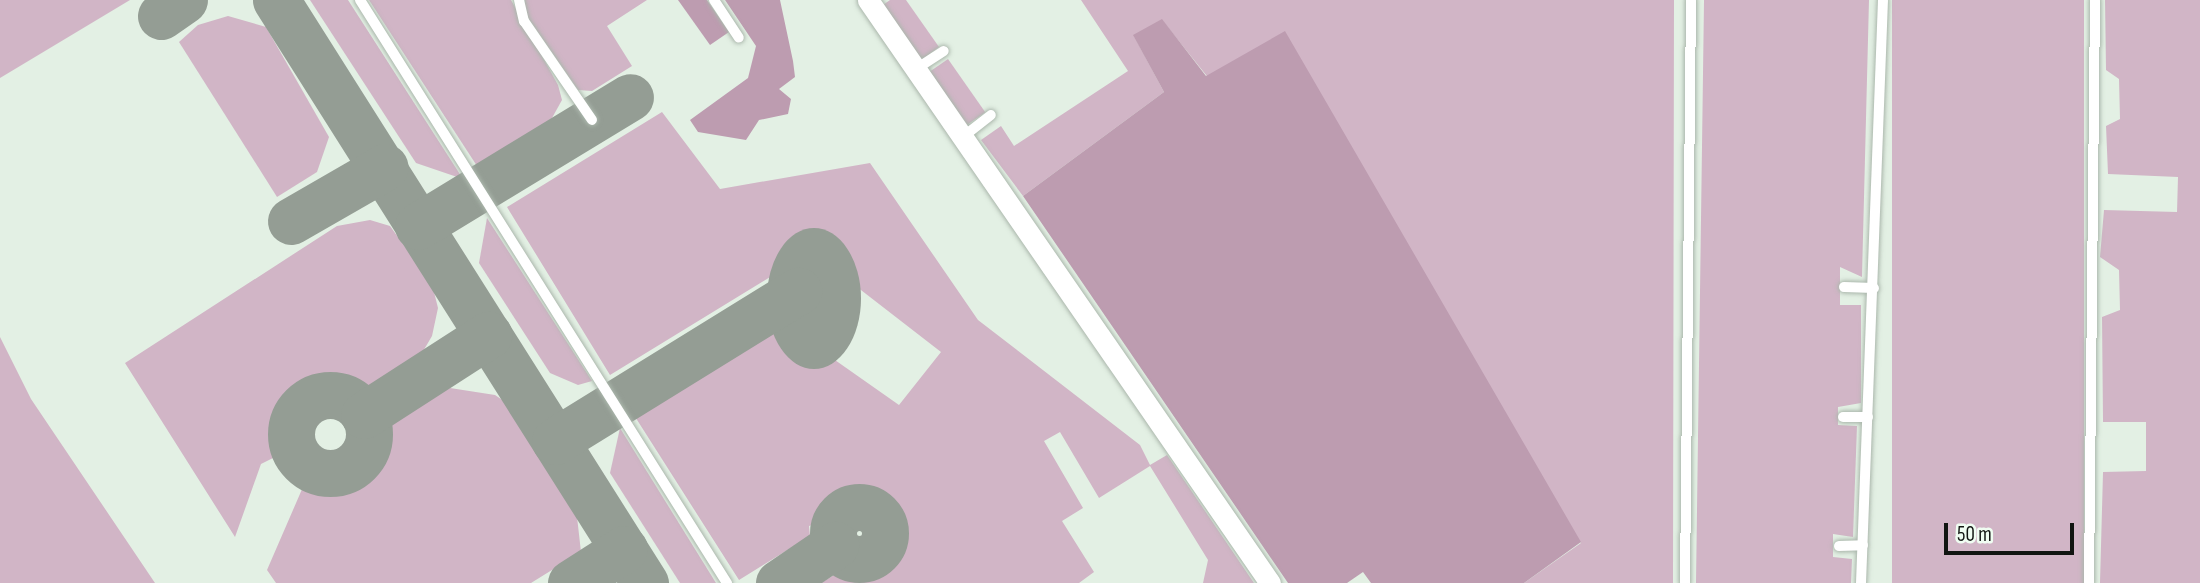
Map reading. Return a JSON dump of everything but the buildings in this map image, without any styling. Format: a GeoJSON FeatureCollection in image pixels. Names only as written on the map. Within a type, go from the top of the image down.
{"type":"FeatureCollection","features":[{"type":"Feature","properties":{"kind":"street"},"geometry":{"type":"LineString","coordinates":[[871,1],[1270,583]]}},
{"type":"Feature","properties":{"kind":"lane"},"geometry":{"type":"LineString","coordinates":[[360,0],[727,583]]}},
{"type":"Feature","properties":{"kind":"lane"},"geometry":{"type":"LineString","coordinates":[[519,0],[524,21],[592,120]]}},
{"type":"Feature","properties":{"kind":"lane"},"geometry":{"type":"LineString","coordinates":[[714,0],[739,38]]}},
{"type":"Feature","properties":{"kind":"lane"},"geometry":{"type":"LineString","coordinates":[[1685,583],[1691,0]]}},
{"type":"Feature","properties":{"kind":"lane"},"geometry":{"type":"LineString","coordinates":[[1861,583],[1883,0]]}},
{"type":"Feature","properties":{"kind":"lane"},"geometry":{"type":"LineString","coordinates":[[2089,583],[2095,0]]}},
{"type":"Feature","properties":{"kind":"lane"},"geometry":{"type":"LineString","coordinates":[[916,69],[944,51]]}},
{"type":"Feature","properties":{"kind":"lane"},"geometry":{"type":"LineString","coordinates":[[964,136],[991,116]]}},
{"type":"Feature","properties":{"kind":"lane"},"geometry":{"type":"LineString","coordinates":[[1844,287],[1874,288]]}},
{"type":"Feature","properties":{"kind":"lane"},"geometry":{"type":"LineString","coordinates":[[1843,417],[1868,418]]}},
{"type":"Feature","properties":{"kind":"lane"},"geometry":{"type":"LineString","coordinates":[[1839,546],[1863,545]]}},
{"type":"Feature","properties":{"kind":"shaded area"},"geometry":{"type":"Polygon","coordinates":[[[0,0],[130,0],[0,78],[0,0]]]}},
{"type":"Feature","properties":{"kind":"shaded area"},"geometry":{"type":"Polygon","coordinates":[[[310,0],[348,0],[463,179],[416,163],[310,0]]]}},
{"type":"Feature","properties":{"kind":"shaded area"},"geometry":{"type":"Polygon","coordinates":[[[369,0],[511,0],[558,85],[562,100],[552,118],[491,163],[477,166],[369,0]]]}},
{"type":"Feature","properties":{"kind":"shaded area"},"geometry":{"type":"Polygon","coordinates":[[[525,0],[647,0],[607,26],[632,66],[592,91],[578,90],[524,12],[525,0]]]}},
{"type":"Feature","properties":{"kind":"shaded area"},"geometry":{"type":"Polygon","coordinates":[[[678,0],[707,0],[729,32],[710,45],[678,0]]]}},
{"type":"Feature","properties":{"kind":"shaded area"},"geometry":{"type":"Polygon","coordinates":[[[725,0],[780,0],[793,61],[795,77],[779,89],[791,99],[788,114],[759,120],[746,140],[698,132],[690,120],[748,78],[756,46],[725,0]]]}},
{"type":"Feature","properties":{"kind":"shaded area"},"geometry":{"type":"Polygon","coordinates":[[[890,0],[906,0],[939,47],[921,60],[883,5],[890,0]]]}},
{"type":"Feature","properties":{"kind":"shaded area"},"geometry":{"type":"Polygon","coordinates":[[[1081,0],[1674,0],[1673,583],[1524,583],[1581,543],[1162,20],[1134,36],[1164,92],[1023,196],[981,140],[1001,126],[1014,146],[1128,71],[1081,0]]]}},
{"type":"Feature","properties":{"kind":"shaded area"},"geometry":{"type":"Polygon","coordinates":[[[1704,0],[1869,0],[1862,277],[1840,267],[1840,305],[1861,305],[1861,403],[1838,407],[1838,425],[1857,426],[1853,537],[1833,534],[1833,557],[1852,559],[1851,583],[1696,583],[1704,0]]]}},
{"type":"Feature","properties":{"kind":"shaded area"},"geometry":{"type":"Polygon","coordinates":[[[1892,0],[2084,0],[2084,583],[1892,583],[1892,0]]]}},
{"type":"Feature","properties":{"kind":"shaded area"},"geometry":{"type":"Polygon","coordinates":[[[2105,0],[2200,0],[2200,583],[2100,583],[2103,472],[2146,471],[2146,422],[2103,422],[2102,317],[2120,310],[2119,270],[2100,257],[2104,210],[2177,212],[2178,177],[2108,174],[2106,126],[2120,119],[2119,79],[2106,70],[2105,0]]]}},
{"type":"Feature","properties":{"kind":"shaded area"},"geometry":{"type":"Polygon","coordinates":[[[228,16],[266,27],[329,137],[317,172],[277,197],[179,42],[198,25],[228,16]]]}},
{"type":"Feature","properties":{"kind":"shaded area"},"geometry":{"type":"Polygon","coordinates":[[[1162,19],[1206,76],[1285,31],[1581,542],[1524,583],[1371,583],[1363,572],[1347,583],[1288,583],[1023,196],[1164,92],[1133,35],[1162,19]]]}},
{"type":"Feature","properties":{"kind":"shaded area"},"geometry":{"type":"Polygon","coordinates":[[[948,59],[985,112],[967,125],[930,72],[948,59]]]}},
{"type":"Feature","properties":{"kind":"shaded area"},"geometry":{"type":"Polygon","coordinates":[[[662,112],[720,189],[870,163],[978,320],[1140,445],[1150,465],[1167,455],[1254,583],[1203,583],[1208,560],[1150,466],[1099,498],[1060,432],[1044,441],[1083,508],[1062,521],[1094,572],[1079,583],[821,583],[839,572],[860,575],[889,559],[901,521],[890,504],[860,494],[826,508],[819,523],[809,526],[810,536],[739,580],[632,412],[778,320],[899,405],[941,352],[848,280],[843,253],[818,239],[799,243],[780,271],[610,375],[507,207],[662,112]]]}},
{"type":"Feature","properties":{"kind":"shaded area"},"geometry":{"type":"Polygon","coordinates":[[[487,218],[592,381],[578,385],[550,373],[479,263],[487,218]]]}},
{"type":"Feature","properties":{"kind":"shaded area"},"geometry":{"type":"Polygon","coordinates":[[[370,220],[390,226],[432,284],[438,308],[432,336],[415,365],[362,398],[329,386],[290,401],[275,428],[283,453],[261,464],[235,537],[125,363],[337,226],[370,220]]]}},
{"type":"Feature","properties":{"kind":"shaded area"},"geometry":{"type":"Polygon","coordinates":[[[0,337],[31,399],[155,583],[0,583],[0,337]]]}},
{"type":"Feature","properties":{"kind":"shaded area"},"geometry":{"type":"Polygon","coordinates":[[[450,388],[495,395],[516,409],[576,508],[581,552],[531,583],[276,583],[267,570],[306,480],[326,486],[347,478],[377,449],[377,429],[420,399],[450,388]]]}},
{"type":"Feature","properties":{"kind":"shaded area"},"geometry":{"type":"Polygon","coordinates":[[[620,428],[716,583],[680,583],[610,473],[620,428]]]}},
{"type":"Feature","properties":{"kind":"taxiway"},"geometry":{"type":"LineString","coordinates":[[161,16],[184,0]]}},
{"type":"Feature","properties":{"kind":"taxiway"},"geometry":{"type":"LineString","coordinates":[[276,0],[645,583]]}},
{"type":"Feature","properties":{"kind":"taxiway"},"geometry":{"type":"LineString","coordinates":[[418,226],[630,97]]}},
{"type":"Feature","properties":{"kind":"taxiway"},"geometry":{"type":"LineString","coordinates":[[291,221],[385,167]]}},
{"type":"Feature","properties":{"kind":"taxiway"},"geometry":{"type":"LineString","coordinates":[[813,251],[829,258],[836,274],[829,290],[813,297],[797,290],[790,274],[797,258],[813,251]]}},
{"type":"Feature","properties":{"kind":"taxiway"},"geometry":{"type":"LineString","coordinates":[[555,441],[798,291]]}},
{"type":"Feature","properties":{"kind":"taxiway"},"geometry":{"type":"LineString","coordinates":[[364,415],[488,335]]}},
{"type":"Feature","properties":{"kind":"taxiway"},"geometry":{"type":"LineString","coordinates":[[330,395],[345,398],[358,406],[366,419],[369,434],[366,449],[358,462],[345,470],[330,473],[315,470],[302,462],[294,449],[291,434],[294,419],[302,406],[315,398],[330,395]]}},
{"type":"Feature","properties":{"kind":"taxiway"},"geometry":{"type":"LineString","coordinates":[[859,507],[878,514],[885,533],[878,552],[859,559],[840,552],[833,533],[840,514],[859,507]]}},
{"type":"Feature","properties":{"kind":"taxiway"},"geometry":{"type":"LineString","coordinates":[[779,583],[835,545]]}},
{"type":"Feature","properties":{"kind":"taxiway"},"geometry":{"type":"LineString","coordinates":[[571,583],[624,549]]}}]}
